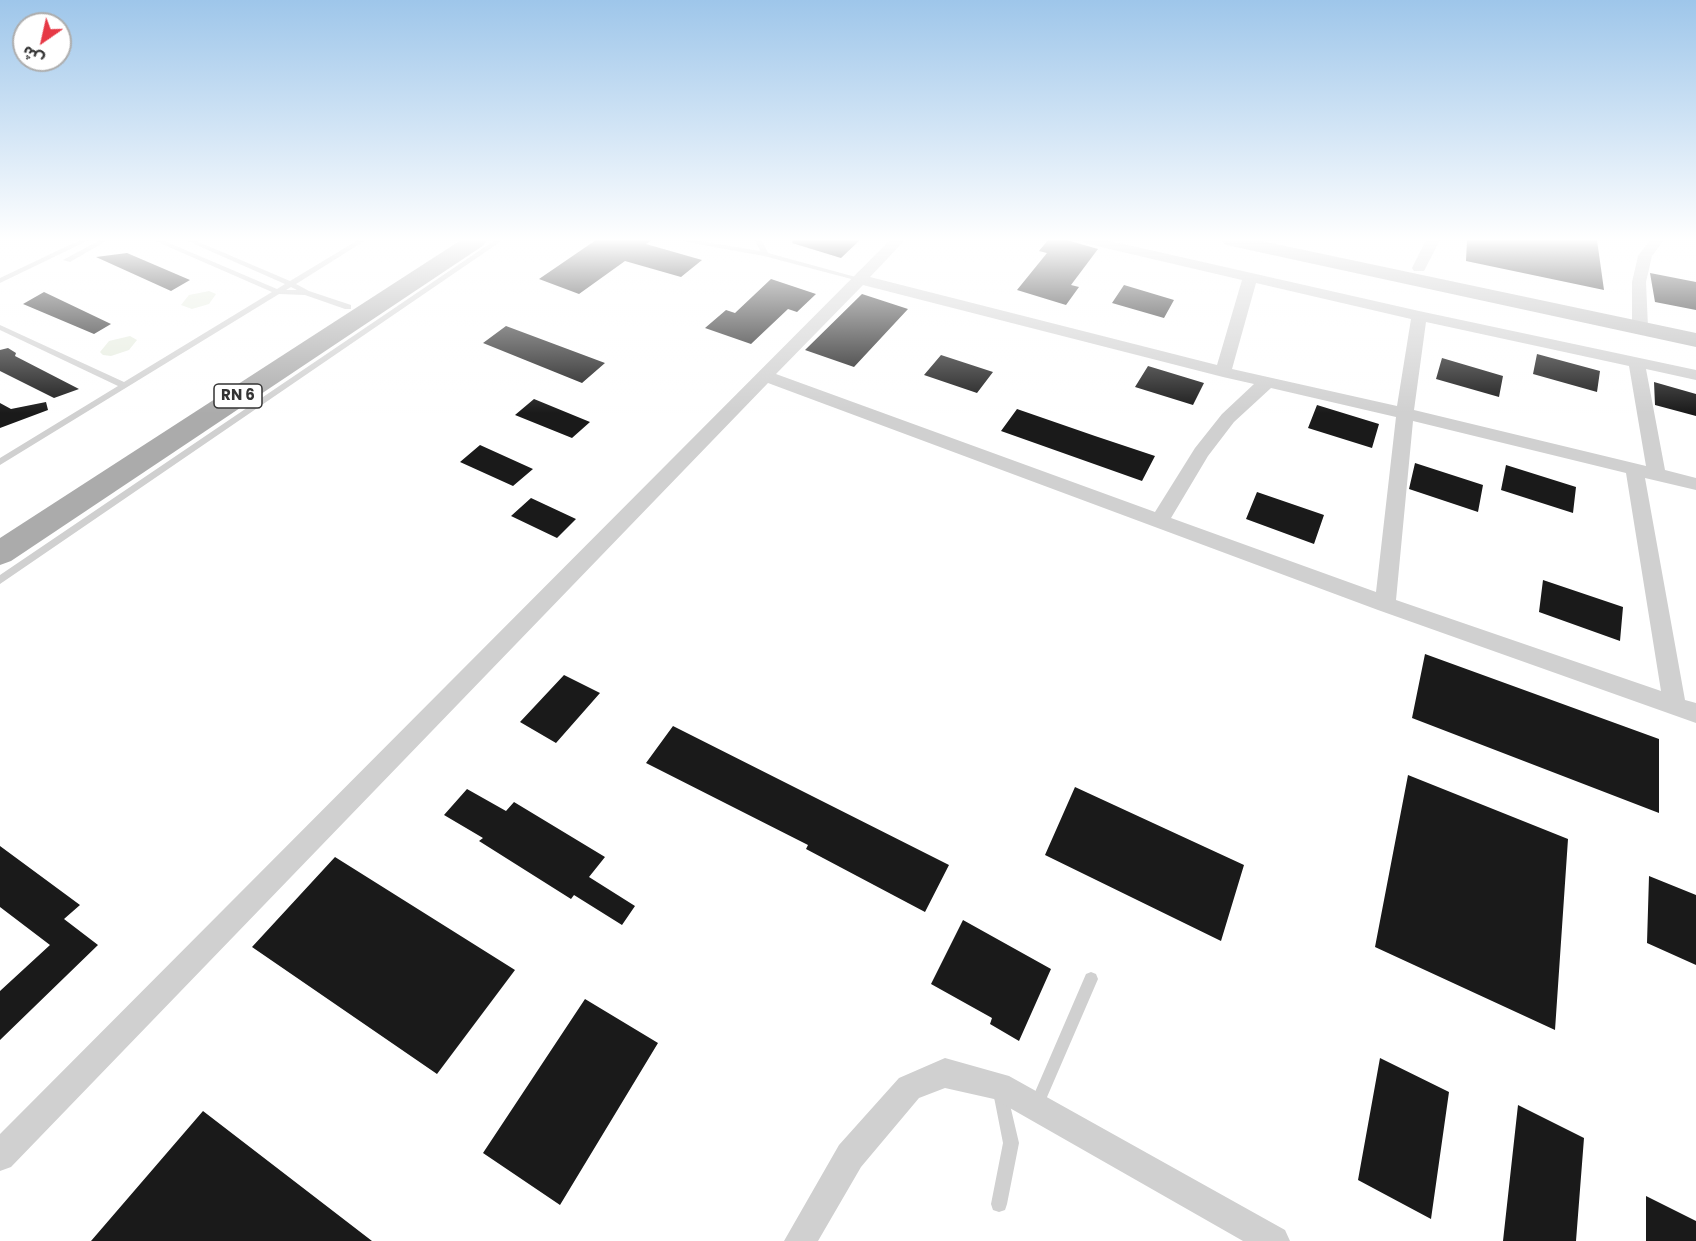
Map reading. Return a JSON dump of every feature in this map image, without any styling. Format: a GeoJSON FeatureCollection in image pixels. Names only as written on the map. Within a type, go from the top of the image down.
{"type":"FeatureCollection","features":[{"type":"Feature","properties":{"kind":"main road","name":"RN 6"},"geometry":{"type":"LineString","coordinates":[[0,531],[362,298]]}},
{"type":"Feature","properties":{"kind":"main road","name":"RN 6"},"geometry":{"type":"LineString","coordinates":[[0,553],[388,298]]}},
{"type":"Feature","properties":{"kind":"main road"},"geometry":{"type":"LineString","coordinates":[[1525,298],[1640,321],[1696,327]]}},
{"type":"Feature","properties":{"kind":"main road"},"geometry":{"type":"LineString","coordinates":[[1544,298],[1640,321],[1696,340]]}},
{"type":"Feature","properties":{"kind":"street"},"geometry":{"type":"LineString","coordinates":[[0,1156],[841,298]]}},
{"type":"Feature","properties":{"kind":"street"},"geometry":{"type":"LineString","coordinates":[[934,298],[1223,372],[1405,413],[1696,484]]}},
{"type":"Feature","properties":{"kind":"street"},"geometry":{"type":"LineString","coordinates":[[1223,372],[1244,298]]}},
{"type":"Feature","properties":{"kind":"street"},"geometry":{"type":"LineString","coordinates":[[1341,298],[1696,375]]}},
{"type":"Feature","properties":{"kind":"street"},"geometry":{"type":"LineString","coordinates":[[1639,298],[1640,321]]}},
{"type":"Feature","properties":{"kind":"street"},"geometry":{"type":"LineString","coordinates":[[1385,604],[1405,413],[1419,316]]}},
{"type":"Feature","properties":{"kind":"street"},"geometry":{"type":"LineString","coordinates":[[1636,362],[1657,474]]}},
{"type":"Feature","properties":{"kind":"street"},"geometry":{"type":"LineString","coordinates":[[763,375],[1385,604],[1696,713]]}},
{"type":"Feature","properties":{"kind":"street"},"geometry":{"type":"LineString","coordinates":[[1158,521],[1201,452],[1228,418],[1268,382]]}},
{"type":"Feature","properties":{"kind":"street"},"geometry":{"type":"LineString","coordinates":[[1634,468],[1675,706]]}},
{"type":"Feature","properties":{"kind":"street"},"geometry":{"type":"LineString","coordinates":[[800,1241],[850,1156],[909,1088],[945,1072],[999,1086],[1274,1241]]}},
{"type":"Feature","properties":{"kind":"lane"},"geometry":{"type":"LineString","coordinates":[[0,462],[268,298]]}},
{"type":"Feature","properties":{"kind":"lane"},"geometry":{"type":"LineString","coordinates":[[321,298],[348,307]]}},
{"type":"Feature","properties":{"kind":"lane"},"geometry":{"type":"LineString","coordinates":[[0,580],[414,298]]}},
{"type":"Feature","properties":{"kind":"lane"},"geometry":{"type":"LineString","coordinates":[[0,327],[125,386]]}},
{"type":"Feature","properties":{"kind":"lane"},"geometry":{"type":"LineString","coordinates":[[1036,1106],[1091,979]]}},
{"type":"Feature","properties":{"kind":"lane"},"geometry":{"type":"LineString","coordinates":[[999,1086],[1011,1143],[999,1204]]}},
{"type":"Feature","properties":{"kind":"shaded area"},"geometry":{"type":"Polygon","coordinates":[[[187,298],[213,298],[209,304],[192,309],[181,305],[187,298]]]}},
{"type":"Feature","properties":{"kind":"shaded area"},"geometry":{"type":"Polygon","coordinates":[[[130,336],[137,340],[129,350],[111,356],[100,352],[109,341],[130,336]]]}},
{"type":"Feature","properties":{"kind":"building"},"geometry":{"type":"Polygon","coordinates":[[[34,298],[56,298],[111,324],[94,334],[23,304],[34,298]]]}},
{"type":"Feature","properties":{"kind":"building"},"geometry":{"type":"Polygon","coordinates":[[[751,298],[812,298],[797,312],[788,309],[751,344],[705,328],[726,310],[735,313],[751,298]]]}},
{"type":"Feature","properties":{"kind":"building"},"geometry":{"type":"Polygon","coordinates":[[[858,298],[874,298],[908,309],[854,367],[805,350],[858,298]]]}},
{"type":"Feature","properties":{"kind":"building"},"geometry":{"type":"Polygon","coordinates":[[[1043,298],[1071,298],[1066,305],[1043,298]]]}},
{"type":"Feature","properties":{"kind":"building"},"geometry":{"type":"Polygon","coordinates":[[[1115,298],[1167,298],[1174,300],[1164,318],[1112,303],[1115,298]]]}},
{"type":"Feature","properties":{"kind":"building"},"geometry":{"type":"Polygon","coordinates":[[[1654,298],[1696,298],[1696,310],[1655,302],[1654,298]]]}},
{"type":"Feature","properties":{"kind":"building"},"geometry":{"type":"Polygon","coordinates":[[[506,326],[605,363],[582,383],[483,343],[506,326]]]}},
{"type":"Feature","properties":{"kind":"building"},"geometry":{"type":"Polygon","coordinates":[[[8,348],[16,353],[15,356],[79,389],[54,398],[0,371],[0,350],[8,348]]]}},
{"type":"Feature","properties":{"kind":"building"},"geometry":{"type":"Polygon","coordinates":[[[1537,354],[1600,371],[1597,392],[1533,374],[1537,354]]]}},
{"type":"Feature","properties":{"kind":"building"},"geometry":{"type":"Polygon","coordinates":[[[941,355],[993,372],[977,393],[924,375],[941,355]]]}},
{"type":"Feature","properties":{"kind":"building"},"geometry":{"type":"Polygon","coordinates":[[[1442,358],[1503,376],[1499,397],[1436,379],[1442,358]]]}},
{"type":"Feature","properties":{"kind":"building"},"geometry":{"type":"Polygon","coordinates":[[[1148,366],[1204,383],[1193,405],[1135,387],[1148,366]]]}},
{"type":"Feature","properties":{"kind":"building"},"geometry":{"type":"Polygon","coordinates":[[[1654,382],[1696,394],[1696,416],[1655,405],[1654,382]]]}},
{"type":"Feature","properties":{"kind":"building"},"geometry":{"type":"Polygon","coordinates":[[[534,399],[590,422],[572,438],[515,415],[534,399]]]}},
{"type":"Feature","properties":{"kind":"building"},"geometry":{"type":"Polygon","coordinates":[[[46,402],[48,410],[0,428],[0,403],[11,409],[46,402]]]}},
{"type":"Feature","properties":{"kind":"building"},"geometry":{"type":"Polygon","coordinates":[[[1317,405],[1379,424],[1372,448],[1308,428],[1317,405]]]}},
{"type":"Feature","properties":{"kind":"building"},"geometry":{"type":"Polygon","coordinates":[[[1017,409],[1155,456],[1142,481],[1001,431],[1017,409]]]}},
{"type":"Feature","properties":{"kind":"building"},"geometry":{"type":"Polygon","coordinates":[[[480,445],[533,469],[513,486],[460,462],[480,445]]]}},
{"type":"Feature","properties":{"kind":"building"},"geometry":{"type":"Polygon","coordinates":[[[1415,463],[1483,485],[1478,512],[1409,489],[1415,463]]]}},
{"type":"Feature","properties":{"kind":"building"},"geometry":{"type":"Polygon","coordinates":[[[1506,465],[1576,487],[1573,513],[1501,490],[1506,465]]]}},
{"type":"Feature","properties":{"kind":"building"},"geometry":{"type":"Polygon","coordinates":[[[1257,492],[1324,515],[1314,544],[1246,519],[1257,492]]]}},
{"type":"Feature","properties":{"kind":"building"},"geometry":{"type":"Polygon","coordinates":[[[531,498],[576,519],[557,538],[511,516],[531,498]]]}},
{"type":"Feature","properties":{"kind":"building"},"geometry":{"type":"Polygon","coordinates":[[[1543,580],[1623,607],[1620,641],[1539,612],[1543,580]]]}},
{"type":"Feature","properties":{"kind":"building"},"geometry":{"type":"Polygon","coordinates":[[[1425,654],[1659,739],[1659,813],[1412,718],[1425,654]]]}},
{"type":"Feature","properties":{"kind":"building"},"geometry":{"type":"Polygon","coordinates":[[[564,675],[600,693],[556,743],[520,722],[564,675]]]}},
{"type":"Feature","properties":{"kind":"building"},"geometry":{"type":"Polygon","coordinates":[[[673,726],[949,865],[925,912],[806,849],[808,845],[646,763],[673,726]]]}},
{"type":"Feature","properties":{"kind":"building"},"geometry":{"type":"Polygon","coordinates":[[[1408,775],[1568,839],[1555,1030],[1375,947],[1408,775]]]}},
{"type":"Feature","properties":{"kind":"building"},"geometry":{"type":"Polygon","coordinates":[[[1075,787],[1244,865],[1221,941],[1045,855],[1075,787]]]}},
{"type":"Feature","properties":{"kind":"building"},"geometry":{"type":"Polygon","coordinates":[[[467,789],[506,811],[514,802],[605,857],[589,877],[635,906],[622,925],[574,895],[571,899],[479,841],[483,838],[444,815],[467,789]]]}},
{"type":"Feature","properties":{"kind":"building"},"geometry":{"type":"Polygon","coordinates":[[[0,846],[80,905],[64,919],[98,945],[0,1040],[0,991],[50,945],[0,907],[0,846]]]}},
{"type":"Feature","properties":{"kind":"building"},"geometry":{"type":"Polygon","coordinates":[[[335,857],[515,970],[437,1074],[252,947],[335,857]]]}},
{"type":"Feature","properties":{"kind":"building"},"geometry":{"type":"Polygon","coordinates":[[[1649,876],[1696,895],[1696,965],[1647,943],[1649,876]]]}},
{"type":"Feature","properties":{"kind":"building"},"geometry":{"type":"Polygon","coordinates":[[[963,920],[1051,969],[1019,1041],[990,1024],[992,1018],[931,984],[963,920]]]}},
{"type":"Feature","properties":{"kind":"building"},"geometry":{"type":"Polygon","coordinates":[[[585,999],[658,1043],[560,1205],[483,1153],[585,999]]]}},
{"type":"Feature","properties":{"kind":"building"},"geometry":{"type":"Polygon","coordinates":[[[1380,1058],[1449,1092],[1431,1219],[1358,1180],[1380,1058]]]}},
{"type":"Feature","properties":{"kind":"building"},"geometry":{"type":"Polygon","coordinates":[[[1518,1105],[1584,1138],[1576,1241],[1503,1241],[1518,1105]]]}},
{"type":"Feature","properties":{"kind":"building"},"geometry":{"type":"Polygon","coordinates":[[[203,1111],[372,1241],[91,1241],[203,1111]]]}},
{"type":"Feature","properties":{"kind":"building"},"geometry":{"type":"Polygon","coordinates":[[[1646,1196],[1696,1221],[1696,1241],[1646,1241],[1646,1196]]]}}]}
